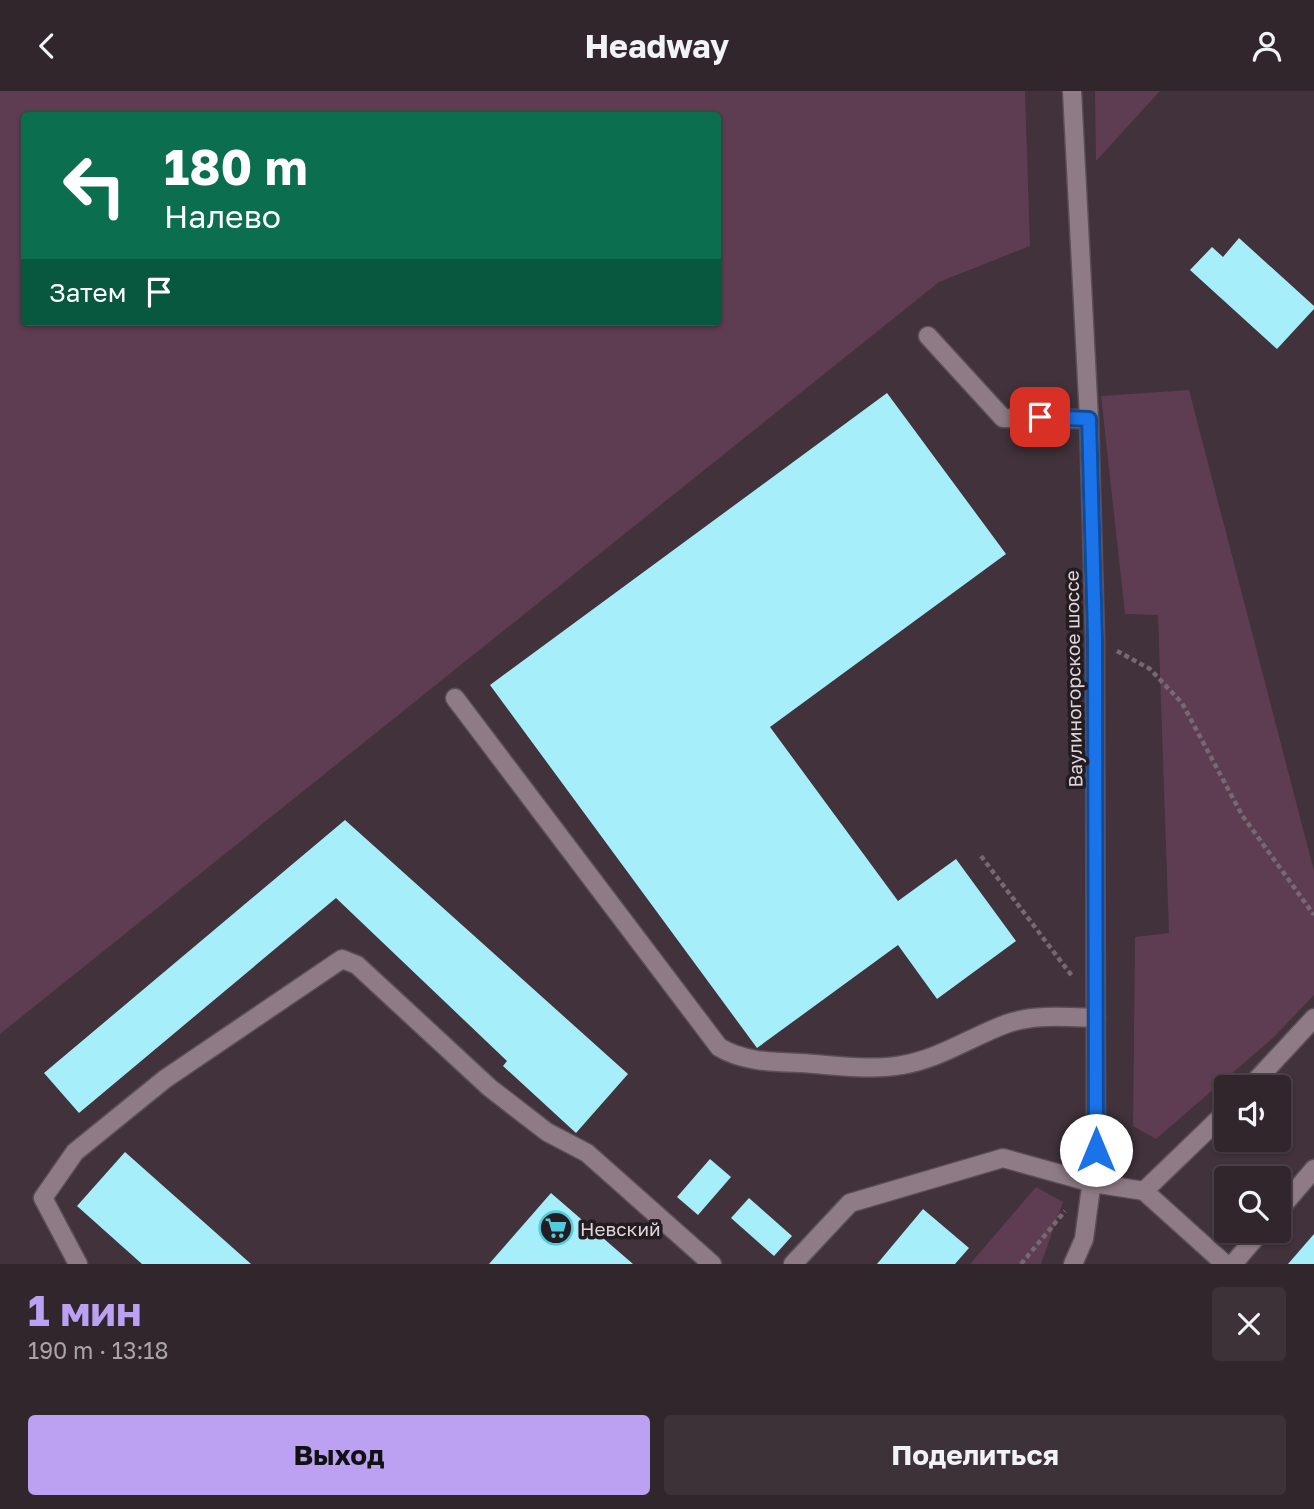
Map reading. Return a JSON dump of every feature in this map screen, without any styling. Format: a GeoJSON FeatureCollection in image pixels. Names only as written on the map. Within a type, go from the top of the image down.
{"type":"FeatureCollection","features":[{"type":"Feature","properties":{"kind":"street","name":"Ваулиногорское шоссе"},"geometry":{"type":"LineString","coordinates":[[1072,91],[1089,419],[1095,638],[1096,1017],[1096,1150],[1093,1183],[1084,1239],[1073,1264]]}},
{"type":"Feature","properties":{"kind":"street"},"geometry":{"type":"LineString","coordinates":[[928,336],[1003,418],[1089,419]]}},
{"type":"Feature","properties":{"kind":"street"},"geometry":{"type":"LineString","coordinates":[[455,698],[719,1047],[730,1054],[772,1062],[901,1066],[930,1058],[1009,1023],[1041,1017],[1096,1017]]}},
{"type":"Feature","properties":{"kind":"street"},"geometry":{"type":"LineString","coordinates":[[78,1264],[43,1198],[75,1152],[165,1079],[342,959],[357,965],[490,1088],[547,1132],[587,1153],[712,1264]]}},
{"type":"Feature","properties":{"kind":"street"},"geometry":{"type":"LineString","coordinates":[[1261,1075],[1314,1018]]}},
{"type":"Feature","properties":{"kind":"street"},"geometry":{"type":"LineString","coordinates":[[1144,1191],[1214,1124]]}},
{"type":"Feature","properties":{"kind":"street"},"geometry":{"type":"LineString","coordinates":[[793,1264],[850,1203],[1003,1158],[1093,1183],[1144,1191],[1225,1264]]}},
{"type":"Feature","properties":{"kind":"street"},"geometry":{"type":"LineString","coordinates":[[1291,1196],[1314,1170]]}},
{"type":"Feature","properties":{"kind":"street"},"geometry":{"type":"LineString","coordinates":[[1233,1264],[1251,1243]]}},
{"type":"Feature","properties":{"kind":"path"},"geometry":{"type":"LineString","coordinates":[[1095,638],[1150,669],[1182,703],[1242,815],[1314,915]]}},
{"type":"Feature","properties":{"kind":"path"},"geometry":{"type":"LineString","coordinates":[[981,856],[1072,976],[1072,1017]]}},
{"type":"Feature","properties":{"kind":"path"},"geometry":{"type":"LineString","coordinates":[[1021,1264],[1069,1207],[1070,1176]]}},
{"type":"Feature","properties":{"kind":"shaded area"},"geometry":{"type":"Polygon","coordinates":[[[0,91],[1025,91],[1030,246],[939,282],[0,1034],[0,91]]]}},
{"type":"Feature","properties":{"kind":"shaded area"},"geometry":{"type":"Polygon","coordinates":[[[1095,91],[1160,91],[1096,161],[1095,91]]]}},
{"type":"Feature","properties":{"kind":"shaded area"},"geometry":{"type":"Polygon","coordinates":[[[1189,390],[1314,871],[1314,995],[1274,1037],[1230,1075],[1214,1075],[1214,1089],[1156,1139],[1133,1126],[1135,937],[1169,933],[1158,615],[1125,614],[1101,396],[1189,390]]]}},
{"type":"Feature","properties":{"kind":"shaded area"},"geometry":{"type":"Polygon","coordinates":[[[1036,1187],[1063,1202],[1041,1264],[970,1264],[1036,1187]]]}},
{"type":"Feature","properties":{"kind":"building"},"geometry":{"type":"Polygon","coordinates":[[[1239,238],[1314,306],[1277,349],[1190,270],[1212,247],[1223,257],[1239,238]]]}},
{"type":"Feature","properties":{"kind":"building"},"geometry":{"type":"Polygon","coordinates":[[[887,393],[1006,554],[770,727],[898,901],[956,859],[1016,941],[937,999],[898,945],[757,1048],[490,685],[887,393]]]}},
{"type":"Feature","properties":{"kind":"building"},"geometry":{"type":"Polygon","coordinates":[[[345,820],[628,1074],[576,1133],[503,1066],[507,1061],[336,898],[79,1113],[44,1073],[345,820]]]}},
{"type":"Feature","properties":{"kind":"building"},"geometry":{"type":"Polygon","coordinates":[[[125,1152],[251,1264],[142,1264],[77,1206],[125,1152]]]}},
{"type":"Feature","properties":{"kind":"building"},"geometry":{"type":"Polygon","coordinates":[[[710,1159],[731,1177],[698,1215],[677,1197],[710,1159]]]}},
{"type":"Feature","properties":{"kind":"building","name":"Невский"},"geometry":{"type":"Polygon","coordinates":[[[551,1193],[633,1264],[489,1264],[551,1193]]]}},
{"type":"Feature","properties":{"kind":"building"},"geometry":{"type":"Polygon","coordinates":[[[749,1198],[792,1236],[774,1256],[731,1218],[749,1198]]]}},
{"type":"Feature","properties":{"kind":"building"},"geometry":{"type":"Polygon","coordinates":[[[923,1209],[969,1248],[955,1264],[877,1264],[923,1209]]]}},
{"type":"Feature","properties":{"kind":"building"},"geometry":{"type":"Polygon","coordinates":[[[1314,1234],[1314,1264],[1288,1264],[1314,1234]]]}},
{"type":"Feature","properties":{"kind":"place","name":"Невский"},"geometry":{"type":"Point","coordinates":[556,1228]}},
{"type":"Feature","properties":{"kind":"route"},"geometry":{"type":"LineString","coordinates":[[1040,417],[1089,419],[1095,638],[1096,1150]]}}]}
